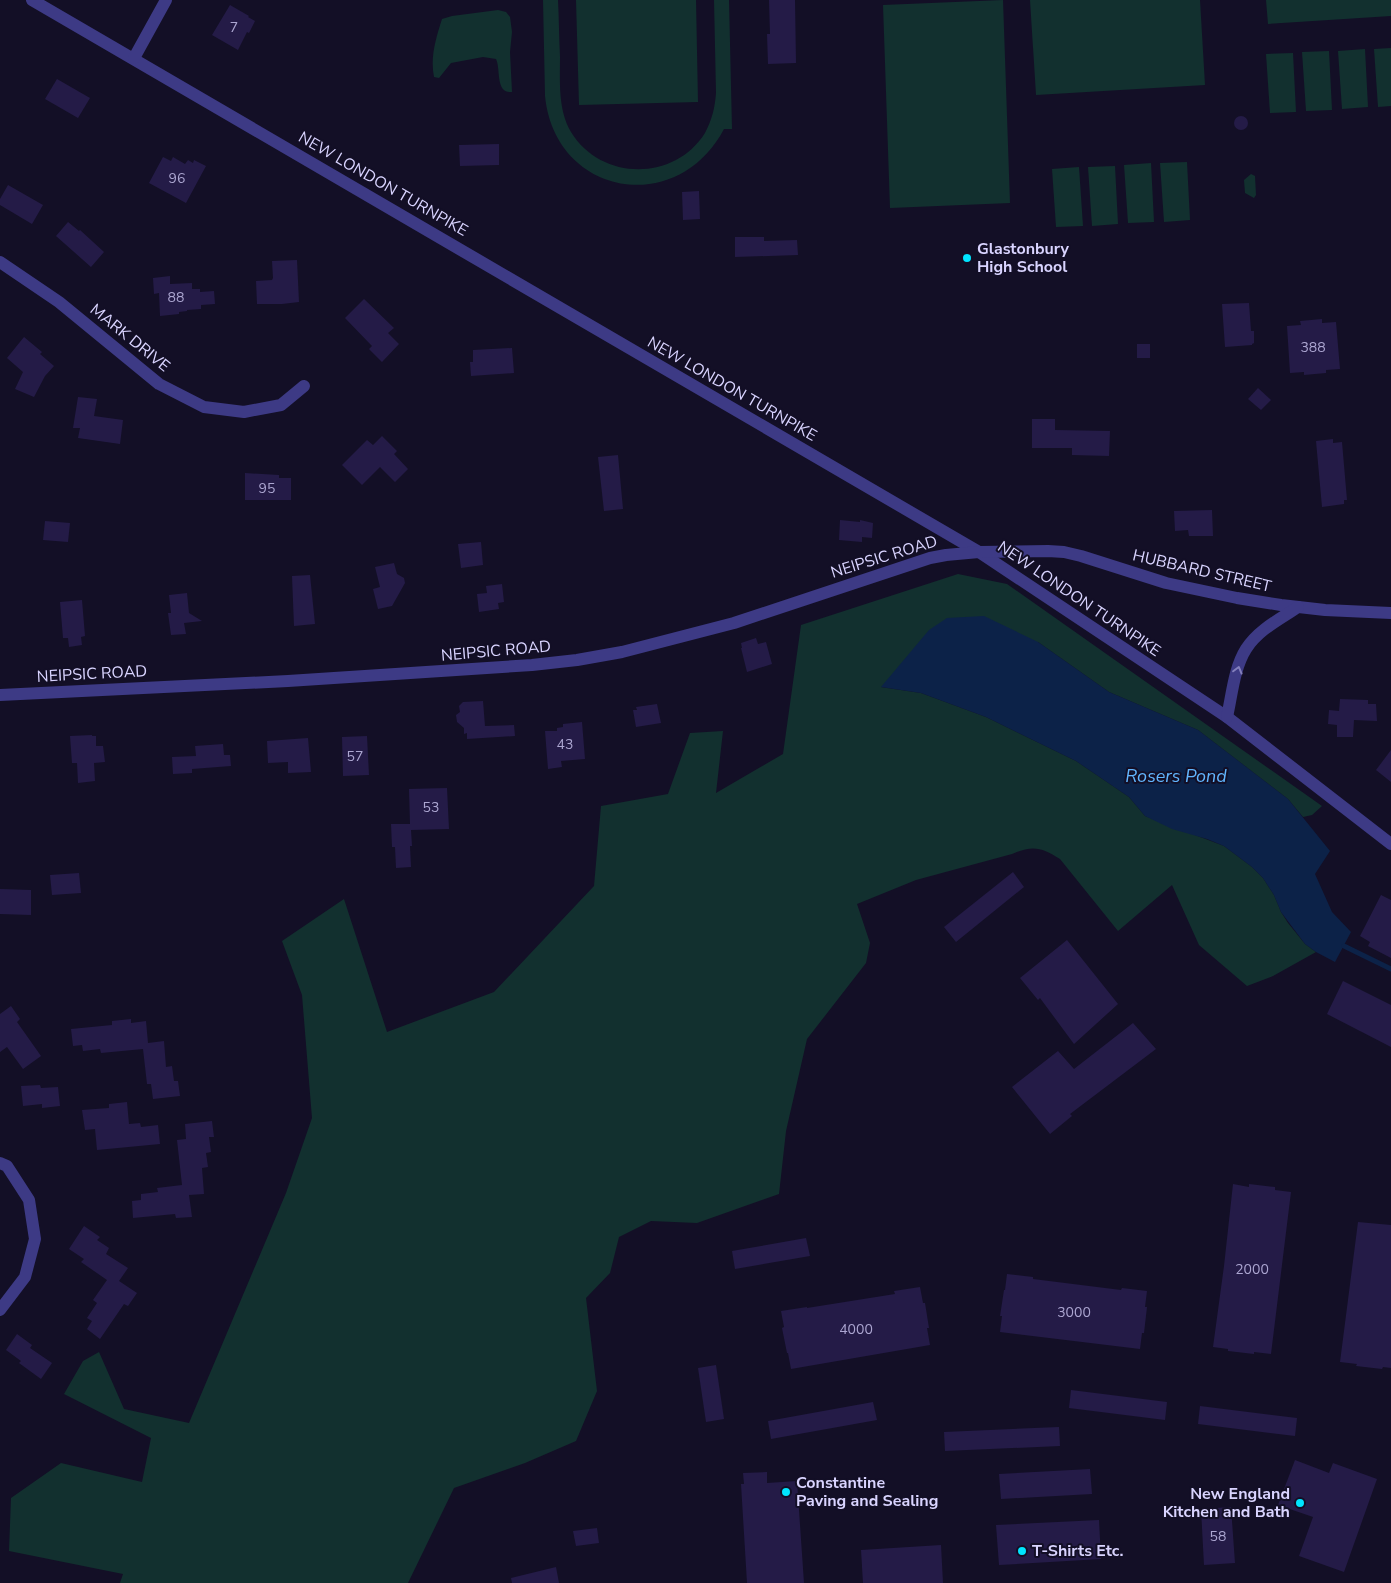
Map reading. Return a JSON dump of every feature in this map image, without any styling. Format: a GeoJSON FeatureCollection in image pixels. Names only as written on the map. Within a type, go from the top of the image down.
{"type":"FeatureCollection","features":[{"type":"Feature","properties":{"kind":"street","name":"NEW LONDON TURNPIKE"},"geometry":{"type":"LineString","coordinates":[[32,0],[979,552],[1227,717],[1391,844]]}},
{"type":"Feature","properties":{"kind":"street"},"geometry":{"type":"LineString","coordinates":[[134,58],[166,0]]}},
{"type":"Feature","properties":{"kind":"street","name":"MARK DRIVE"},"geometry":{"type":"LineString","coordinates":[[0,262],[59,302],[159,384],[204,407],[244,412],[272,407],[281,405],[304,386]]}},
{"type":"Feature","properties":{"kind":"street","name":"NEIPSIC ROAD"},"geometry":{"type":"LineString","coordinates":[[0,695],[288,682],[532,665],[577,660],[622,652],[734,623],[930,558],[963,552],[979,552]]}},
{"type":"Feature","properties":{"kind":"street","name":"HUBBARD STREET"},"geometry":{"type":"LineString","coordinates":[[979,552],[1064,552],[1131,573],[1237,598],[1298,607],[1391,613]]}},
{"type":"Feature","properties":{"kind":"street"},"geometry":{"type":"LineString","coordinates":[[1227,717],[1238,669],[1246,649],[1267,627],[1298,607]]}},
{"type":"Feature","properties":{"kind":"street"},"geometry":{"type":"LineString","coordinates":[[0,1163],[7,1166],[29,1200],[35,1239],[25,1277],[0,1310]]}},
{"type":"Feature","properties":{"kind":"green space"},"geometry":{"type":"Polygon","coordinates":[[[543,0],[558,0],[561,96],[564,115],[571,132],[584,148],[600,160],[618,167],[638,169],[657,167],[675,160],[692,149],[705,133],[713,113],[716,93],[714,0],[729,0],[732,129],[724,129],[703,157],[678,175],[649,184],[621,183],[594,174],[571,156],[554,130],[545,96],[543,0]]]}},
{"type":"Feature","properties":{"kind":"green space"},"geometry":{"type":"Polygon","coordinates":[[[576,0],[696,0],[698,102],[579,105],[576,0]]]}},
{"type":"Feature","properties":{"kind":"green space"},"geometry":{"type":"Polygon","coordinates":[[[1003,0],[1010,203],[890,208],[883,5],[1003,0]]]}},
{"type":"Feature","properties":{"kind":"green space"},"geometry":{"type":"Polygon","coordinates":[[[1030,0],[1200,0],[1205,85],[1036,95],[1030,0]]]}},
{"type":"Feature","properties":{"kind":"green space"},"geometry":{"type":"Polygon","coordinates":[[[1266,0],[1391,0],[1391,16],[1268,24],[1266,0]]]}},
{"type":"Feature","properties":{"kind":"green space"},"geometry":{"type":"Polygon","coordinates":[[[498,10],[506,12],[510,17],[512,32],[510,52],[512,92],[507,92],[501,85],[496,59],[483,57],[451,63],[439,78],[434,77],[433,55],[442,19],[498,10]]]}},
{"type":"Feature","properties":{"kind":"green space"},"geometry":{"type":"Polygon","coordinates":[[[1391,48],[1391,106],[1378,107],[1374,49],[1391,48]]]}},
{"type":"Feature","properties":{"kind":"green space"},"geometry":{"type":"Polygon","coordinates":[[[1365,49],[1368,107],[1342,109],[1338,51],[1365,49]]]}},
{"type":"Feature","properties":{"kind":"green space"},"geometry":{"type":"Polygon","coordinates":[[[1329,51],[1332,110],[1306,111],[1302,52],[1329,51]]]}},
{"type":"Feature","properties":{"kind":"green space"},"geometry":{"type":"Polygon","coordinates":[[[1293,53],[1296,112],[1270,113],[1266,54],[1293,53]]]}},
{"type":"Feature","properties":{"kind":"green space"},"geometry":{"type":"Polygon","coordinates":[[[1187,162],[1190,220],[1164,222],[1160,163],[1187,162]]]}},
{"type":"Feature","properties":{"kind":"green space"},"geometry":{"type":"Polygon","coordinates":[[[1151,163],[1154,222],[1128,223],[1124,165],[1151,163]]]}},
{"type":"Feature","properties":{"kind":"green space"},"geometry":{"type":"Polygon","coordinates":[[[1115,166],[1118,224],[1092,226],[1088,167],[1115,166]]]}},
{"type":"Feature","properties":{"kind":"green space"},"geometry":{"type":"Polygon","coordinates":[[[1079,167],[1083,226],[1056,227],[1052,169],[1079,167]]]}},
{"type":"Feature","properties":{"kind":"green space"},"geometry":{"type":"Polygon","coordinates":[[[1251,174],[1255,176],[1256,195],[1254,198],[1245,193],[1244,180],[1251,174]]]}},
{"type":"Feature","properties":{"kind":"green space"},"geometry":{"type":"Polygon","coordinates":[[[958,574],[1007,584],[1322,806],[1312,815],[1303,817],[1288,799],[1198,730],[1109,692],[1038,642],[881,687],[921,693],[986,717],[1076,761],[1129,797],[1145,816],[1224,846],[1252,867],[1263,878],[1288,923],[1305,944],[1316,952],[1273,976],[1247,986],[1199,945],[1172,885],[1118,931],[1060,859],[1048,852],[1031,848],[916,880],[857,904],[870,943],[866,963],[807,1039],[786,1131],[779,1194],[697,1223],[651,1221],[619,1237],[610,1273],[586,1298],[597,1391],[576,1441],[525,1463],[454,1488],[408,1583],[120,1583],[123,1574],[9,1551],[11,1498],[61,1463],[142,1482],[151,1438],[64,1394],[83,1361],[99,1352],[124,1409],[189,1423],[286,1193],[312,1118],[302,995],[282,941],[344,899],[387,1032],[494,992],[594,886],[601,806],[668,794],[690,733],[723,731],[716,793],[783,754],[801,625],[958,574]]]}},
{"type":"Feature","properties":{"kind":"water","name":"Rosers Pond"},"geometry":{"type":"Polygon","coordinates":[[[984,616],[1038,642],[1109,692],[1198,730],[1288,799],[1330,851],[1315,874],[1332,912],[1351,932],[1335,962],[1305,944],[1281,912],[1274,895],[1263,878],[1252,867],[1224,846],[1172,829],[1145,816],[1129,797],[1076,761],[986,717],[921,693],[881,687],[929,630],[947,618],[984,616]]]}},
{"type":"Feature","properties":{"kind":"building"},"geometry":{"type":"Polygon","coordinates":[[[769,0],[795,0],[796,63],[768,64],[767,34],[770,34],[769,0]]]}},
{"type":"Feature","properties":{"kind":"building"},"geometry":{"type":"Polygon","coordinates":[[[230,5],[255,21],[238,50],[212,35],[230,5]]]}},
{"type":"Feature","properties":{"kind":"building"},"geometry":{"type":"Polygon","coordinates":[[[57,79],[90,98],[78,118],[45,99],[57,79]]]}},
{"type":"Feature","properties":{"kind":"building"},"geometry":{"type":"Polygon","coordinates":[[[1241,116],[1246,118],[1248,123],[1246,128],[1241,130],[1236,128],[1234,123],[1236,118],[1241,116]]]}},
{"type":"Feature","properties":{"kind":"building"},"geometry":{"type":"Polygon","coordinates":[[[499,144],[499,165],[460,166],[459,145],[499,144]]]}},
{"type":"Feature","properties":{"kind":"building"},"geometry":{"type":"Polygon","coordinates":[[[163,157],[171,161],[173,157],[185,164],[188,160],[193,163],[194,160],[206,166],[186,203],[149,183],[163,157]]]}},
{"type":"Feature","properties":{"kind":"building"},"geometry":{"type":"Polygon","coordinates":[[[8,185],[43,205],[32,224],[0,205],[0,199],[8,185]]]}},
{"type":"Feature","properties":{"kind":"building"},"geometry":{"type":"Polygon","coordinates":[[[699,191],[700,219],[683,220],[682,192],[699,191]]]}},
{"type":"Feature","properties":{"kind":"building"},"geometry":{"type":"Polygon","coordinates":[[[68,222],[80,230],[104,252],[91,267],[56,236],[68,222]]]}},
{"type":"Feature","properties":{"kind":"building"},"geometry":{"type":"Polygon","coordinates":[[[735,237],[764,237],[764,241],[797,240],[798,255],[735,257],[735,237]]]}},
{"type":"Feature","properties":{"kind":"building"},"geometry":{"type":"Polygon","coordinates":[[[297,260],[299,302],[257,304],[256,281],[272,280],[272,261],[297,260]]]}},
{"type":"Feature","properties":{"kind":"building"},"geometry":{"type":"Polygon","coordinates":[[[170,276],[170,284],[192,283],[192,289],[200,289],[200,292],[214,291],[215,304],[201,305],[201,309],[187,310],[179,312],[179,314],[160,316],[159,293],[154,294],[153,278],[170,276]]]}},
{"type":"Feature","properties":{"kind":"building"},"geometry":{"type":"Polygon","coordinates":[[[364,299],[394,328],[388,333],[399,344],[382,362],[369,349],[372,346],[345,318],[364,299]]]}},
{"type":"Feature","properties":{"kind":"building"},"geometry":{"type":"Polygon","coordinates":[[[1249,303],[1254,343],[1252,345],[1225,347],[1222,304],[1249,303]]]}},
{"type":"Feature","properties":{"kind":"building"},"geometry":{"type":"Polygon","coordinates":[[[1322,319],[1322,323],[1336,322],[1340,369],[1326,370],[1326,373],[1304,375],[1304,372],[1290,373],[1287,326],[1301,325],[1300,321],[1322,319]]]}},
{"type":"Feature","properties":{"kind":"building"},"geometry":{"type":"Polygon","coordinates":[[[24,337],[42,352],[40,354],[54,366],[45,376],[34,397],[15,389],[23,372],[7,358],[24,337]]]}},
{"type":"Feature","properties":{"kind":"building"},"geometry":{"type":"Polygon","coordinates":[[[1137,344],[1150,344],[1150,358],[1137,358],[1137,344]]]}},
{"type":"Feature","properties":{"kind":"building"},"geometry":{"type":"Polygon","coordinates":[[[512,348],[514,373],[471,376],[470,362],[473,362],[473,350],[512,348]]]}},
{"type":"Feature","properties":{"kind":"building"},"geometry":{"type":"Polygon","coordinates":[[[1258,388],[1271,400],[1261,410],[1248,399],[1258,388]]]}},
{"type":"Feature","properties":{"kind":"building"},"geometry":{"type":"Polygon","coordinates":[[[78,397],[97,399],[94,416],[123,420],[120,444],[78,438],[80,428],[73,428],[78,397]]]}},
{"type":"Feature","properties":{"kind":"building"},"geometry":{"type":"Polygon","coordinates":[[[1032,419],[1055,419],[1055,430],[1110,431],[1109,456],[1072,455],[1072,448],[1032,448],[1032,419]]]}},
{"type":"Feature","properties":{"kind":"building"},"geometry":{"type":"Polygon","coordinates":[[[382,436],[397,451],[394,454],[408,469],[395,482],[380,467],[362,485],[342,465],[367,440],[373,445],[382,436]]]}},
{"type":"Feature","properties":{"kind":"building"},"geometry":{"type":"Polygon","coordinates":[[[1333,439],[1333,443],[1342,442],[1347,500],[1344,500],[1344,504],[1322,507],[1316,441],[1333,439]]]}},
{"type":"Feature","properties":{"kind":"building"},"geometry":{"type":"Polygon","coordinates":[[[618,455],[623,509],[604,511],[598,457],[618,455]]]}},
{"type":"Feature","properties":{"kind":"building"},"geometry":{"type":"Polygon","coordinates":[[[245,473],[279,475],[279,478],[291,478],[291,500],[245,500],[245,473]]]}},
{"type":"Feature","properties":{"kind":"building"},"geometry":{"type":"Polygon","coordinates":[[[1212,510],[1213,536],[1189,536],[1188,530],[1175,531],[1174,511],[1212,510]]]}},
{"type":"Feature","properties":{"kind":"building"},"geometry":{"type":"Polygon","coordinates":[[[840,520],[860,522],[860,520],[873,523],[872,538],[862,537],[862,542],[839,540],[840,520]]]}},
{"type":"Feature","properties":{"kind":"building"},"geometry":{"type":"Polygon","coordinates":[[[45,521],[70,523],[68,542],[43,540],[45,521]]]}},
{"type":"Feature","properties":{"kind":"building"},"geometry":{"type":"Polygon","coordinates":[[[481,542],[483,565],[461,568],[458,544],[481,542]]]}},
{"type":"Feature","properties":{"kind":"building"},"geometry":{"type":"Polygon","coordinates":[[[394,563],[397,574],[404,578],[405,583],[392,606],[378,609],[373,589],[380,587],[375,567],[394,563]]]}},
{"type":"Feature","properties":{"kind":"building"},"geometry":{"type":"Polygon","coordinates":[[[310,575],[315,624],[294,626],[292,576],[310,575]]]}},
{"type":"Feature","properties":{"kind":"building"},"geometry":{"type":"Polygon","coordinates":[[[502,584],[504,602],[498,603],[499,609],[479,612],[477,594],[487,593],[486,586],[502,584]]]}},
{"type":"Feature","properties":{"kind":"building"},"geometry":{"type":"Polygon","coordinates":[[[187,593],[189,613],[202,621],[184,623],[186,634],[171,635],[168,613],[171,613],[169,595],[187,593]]]}},
{"type":"Feature","properties":{"kind":"building"},"geometry":{"type":"Polygon","coordinates":[[[82,600],[85,636],[81,637],[82,645],[69,647],[68,638],[63,638],[60,602],[82,600]]]}},
{"type":"Feature","properties":{"kind":"building"},"geometry":{"type":"Polygon","coordinates":[[[756,638],[758,644],[766,642],[772,664],[747,672],[741,643],[756,638]]]}},
{"type":"Feature","properties":{"kind":"building"},"geometry":{"type":"Polygon","coordinates":[[[1340,699],[1368,700],[1368,704],[1376,704],[1377,721],[1354,720],[1353,737],[1337,737],[1337,725],[1328,724],[1329,710],[1339,711],[1340,699]]]}},
{"type":"Feature","properties":{"kind":"building"},"geometry":{"type":"Polygon","coordinates":[[[483,701],[485,726],[514,725],[515,736],[467,739],[467,733],[464,734],[464,728],[457,722],[456,715],[460,712],[459,706],[463,702],[483,701]]]}},
{"type":"Feature","properties":{"kind":"building"},"geometry":{"type":"Polygon","coordinates":[[[657,704],[661,723],[636,727],[633,710],[637,710],[636,707],[657,704]]]}},
{"type":"Feature","properties":{"kind":"building"},"geometry":{"type":"Polygon","coordinates":[[[582,722],[585,759],[561,761],[562,767],[548,769],[545,731],[557,731],[557,728],[563,727],[563,724],[582,722]]]}},
{"type":"Feature","properties":{"kind":"building"},"geometry":{"type":"Polygon","coordinates":[[[70,736],[96,736],[96,746],[103,746],[105,762],[94,763],[95,781],[78,783],[77,763],[72,763],[70,736]]]}},
{"type":"Feature","properties":{"kind":"building"},"geometry":{"type":"Polygon","coordinates":[[[367,736],[369,775],[343,776],[342,737],[367,736]]]}},
{"type":"Feature","properties":{"kind":"building"},"geometry":{"type":"Polygon","coordinates":[[[308,738],[311,772],[288,773],[288,762],[268,763],[267,741],[308,738]]]}},
{"type":"Feature","properties":{"kind":"building"},"geometry":{"type":"Polygon","coordinates":[[[223,744],[224,755],[230,755],[231,766],[192,769],[192,773],[173,774],[172,757],[196,756],[195,746],[223,744]]]}},
{"type":"Feature","properties":{"kind":"building"},"geometry":{"type":"Polygon","coordinates":[[[1391,750],[1391,782],[1376,770],[1391,750]]]}},
{"type":"Feature","properties":{"kind":"building"},"geometry":{"type":"Polygon","coordinates":[[[447,788],[449,829],[411,830],[411,867],[396,868],[395,847],[392,847],[391,824],[410,824],[409,789],[447,788]]]}},
{"type":"Feature","properties":{"kind":"building"},"geometry":{"type":"Polygon","coordinates":[[[1013,872],[1024,887],[956,942],[944,927],[1013,872]]]}},
{"type":"Feature","properties":{"kind":"building"},"geometry":{"type":"Polygon","coordinates":[[[79,873],[81,893],[52,895],[50,875],[79,873]]]}},
{"type":"Feature","properties":{"kind":"building"},"geometry":{"type":"Polygon","coordinates":[[[0,889],[31,890],[31,915],[0,914],[0,889]]]}},
{"type":"Feature","properties":{"kind":"building"},"geometry":{"type":"Polygon","coordinates":[[[1381,895],[1391,900],[1391,958],[1368,946],[1370,942],[1360,936],[1381,895]]]}},
{"type":"Feature","properties":{"kind":"building"},"geometry":{"type":"Polygon","coordinates":[[[1067,940],[1118,1004],[1074,1044],[1040,998],[1038,1000],[1020,978],[1067,940]]]}},
{"type":"Feature","properties":{"kind":"building"},"geometry":{"type":"Polygon","coordinates":[[[1343,981],[1391,1005],[1391,1047],[1327,1014],[1343,981]]]}},
{"type":"Feature","properties":{"kind":"building"},"geometry":{"type":"Polygon","coordinates":[[[11,1006],[20,1019],[17,1022],[41,1056],[23,1069],[7,1047],[0,1052],[0,1014],[11,1006]]]}},
{"type":"Feature","properties":{"kind":"building"},"geometry":{"type":"Polygon","coordinates":[[[131,1019],[131,1023],[146,1021],[148,1043],[164,1041],[166,1067],[172,1066],[174,1081],[178,1081],[180,1096],[153,1099],[151,1084],[147,1084],[143,1049],[101,1053],[100,1049],[83,1051],[82,1045],[73,1046],[71,1029],[112,1025],[112,1021],[131,1019]]]}},
{"type":"Feature","properties":{"kind":"building"},"geometry":{"type":"Polygon","coordinates":[[[1133,1023],[1156,1049],[1070,1114],[1072,1116],[1050,1134],[1012,1087],[1058,1051],[1074,1069],[1133,1023]]]}},
{"type":"Feature","properties":{"kind":"building"},"geometry":{"type":"Polygon","coordinates":[[[40,1085],[41,1088],[58,1087],[60,1106],[42,1108],[42,1104],[23,1106],[21,1086],[40,1085]]]}},
{"type":"Feature","properties":{"kind":"building"},"geometry":{"type":"Polygon","coordinates":[[[127,1102],[129,1124],[140,1123],[141,1127],[158,1125],[160,1144],[97,1150],[95,1129],[85,1130],[82,1110],[109,1108],[109,1104],[127,1102]]]}},
{"type":"Feature","properties":{"kind":"building"},"geometry":{"type":"Polygon","coordinates":[[[212,1121],[214,1137],[209,1137],[211,1152],[206,1153],[208,1167],[202,1168],[204,1194],[189,1195],[192,1217],[176,1218],[175,1214],[133,1218],[132,1201],[141,1200],[141,1194],[158,1192],[157,1188],[182,1185],[177,1140],[186,1139],[185,1124],[212,1121]]]}},
{"type":"Feature","properties":{"kind":"building"},"geometry":{"type":"Polygon","coordinates":[[[1233,1184],[1249,1187],[1249,1184],[1275,1187],[1275,1190],[1291,1192],[1271,1354],[1228,1351],[1228,1349],[1213,1347],[1233,1184]]]}},
{"type":"Feature","properties":{"kind":"building"},"geometry":{"type":"Polygon","coordinates":[[[1358,1222],[1391,1225],[1391,1368],[1383,1367],[1382,1369],[1356,1366],[1357,1364],[1340,1362],[1358,1222]]]}},
{"type":"Feature","properties":{"kind":"building"},"geometry":{"type":"Polygon","coordinates":[[[84,1226],[100,1237],[97,1240],[109,1248],[106,1254],[128,1268],[119,1281],[137,1293],[128,1306],[124,1304],[100,1339],[87,1329],[92,1321],[87,1318],[97,1303],[93,1300],[107,1280],[81,1262],[84,1259],[69,1249],[84,1226]]]}},
{"type":"Feature","properties":{"kind":"building"},"geometry":{"type":"Polygon","coordinates":[[[806,1238],[810,1256],[735,1269],[732,1251],[806,1238]]]}},
{"type":"Feature","properties":{"kind":"building"},"geometry":{"type":"Polygon","coordinates":[[[1007,1274],[1121,1290],[1122,1288],[1147,1291],[1144,1333],[1142,1333],[1140,1349],[1000,1332],[1002,1316],[1000,1316],[1007,1274]]]}},
{"type":"Feature","properties":{"kind":"building"},"geometry":{"type":"Polygon","coordinates":[[[920,1287],[923,1303],[925,1303],[930,1345],[791,1369],[782,1328],[784,1327],[781,1311],[895,1294],[894,1291],[920,1287]]]}},
{"type":"Feature","properties":{"kind":"building"},"geometry":{"type":"Polygon","coordinates":[[[17,1334],[32,1345],[30,1348],[52,1363],[41,1379],[19,1363],[21,1361],[6,1350],[17,1334]]]}},
{"type":"Feature","properties":{"kind":"building"},"geometry":{"type":"Polygon","coordinates":[[[716,1365],[724,1419],[706,1422],[698,1368],[716,1365]]]}},
{"type":"Feature","properties":{"kind":"building"},"geometry":{"type":"Polygon","coordinates":[[[1071,1390],[1167,1402],[1165,1420],[1069,1408],[1071,1390]]]}},
{"type":"Feature","properties":{"kind":"building"},"geometry":{"type":"Polygon","coordinates":[[[873,1402],[877,1420],[771,1439],[768,1421],[873,1402]]]}},
{"type":"Feature","properties":{"kind":"building"},"geometry":{"type":"Polygon","coordinates":[[[1200,1406],[1297,1418],[1295,1436],[1198,1424],[1200,1406]]]}},
{"type":"Feature","properties":{"kind":"building"},"geometry":{"type":"Polygon","coordinates":[[[1059,1427],[1060,1446],[945,1451],[944,1432],[1059,1427]]]}},
{"type":"Feature","properties":{"kind":"building"},"geometry":{"type":"Polygon","coordinates":[[[1295,1460],[1329,1473],[1333,1463],[1377,1479],[1344,1572],[1299,1556],[1313,1517],[1278,1505],[1295,1460]]]}},
{"type":"Feature","properties":{"kind":"building"},"geometry":{"type":"Polygon","coordinates":[[[1090,1469],[1092,1494],[1001,1499],[999,1474],[1090,1469]]]}},
{"type":"Feature","properties":{"kind":"building"},"geometry":{"type":"Polygon","coordinates":[[[767,1472],[767,1483],[797,1481],[804,1583],[747,1583],[741,1484],[744,1484],[743,1473],[767,1472]]]}},
{"type":"Feature","properties":{"kind":"building"},"geometry":{"type":"Polygon","coordinates":[[[1231,1507],[1235,1563],[1204,1565],[1201,1509],[1231,1507]]]}},
{"type":"Feature","properties":{"kind":"building"},"geometry":{"type":"Polygon","coordinates":[[[1099,1520],[1101,1559],[999,1565],[996,1525],[1099,1520]]]}},
{"type":"Feature","properties":{"kind":"building"},"geometry":{"type":"Polygon","coordinates":[[[597,1528],[599,1543],[576,1546],[573,1531],[597,1528]]]}},
{"type":"Feature","properties":{"kind":"building"},"geometry":{"type":"Polygon","coordinates":[[[941,1545],[943,1583],[863,1583],[861,1550],[941,1545]]]}},
{"type":"Feature","properties":{"kind":"building"},"geometry":{"type":"Polygon","coordinates":[[[556,1567],[559,1583],[512,1583],[511,1578],[556,1567]]]}},
{"type":"Feature","properties":{"kind":"waterway"},"geometry":{"type":"LineString","coordinates":[[1344,946],[1391,969]]}},
{"type":"Feature","properties":{"kind":"place","name":"Glastonbury High School"},"geometry":{"type":"Point","coordinates":[967,258]}},
{"type":"Feature","properties":{"kind":"place","name":"Constantine Paving and Sealing"},"geometry":{"type":"Point","coordinates":[786,1492]}},
{"type":"Feature","properties":{"kind":"place","name":"New England Kitchen and Bath"},"geometry":{"type":"Point","coordinates":[1300,1503]}},
{"type":"Feature","properties":{"kind":"place","name":"T-Shirts Etc."},"geometry":{"type":"Point","coordinates":[1022,1551]}}]}
